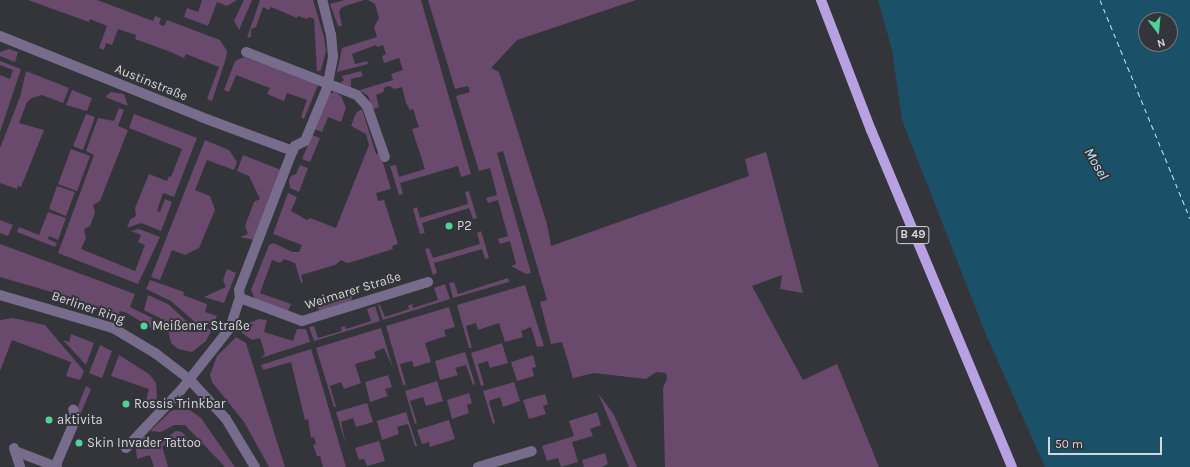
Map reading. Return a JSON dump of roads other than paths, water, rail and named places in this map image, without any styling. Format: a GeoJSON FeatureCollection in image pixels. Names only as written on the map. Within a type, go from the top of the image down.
{"type":"FeatureCollection","features":[{"type":"Feature","properties":{"kind":"main road","name":"B 49"},"geometry":{"type":"LineString","coordinates":[[821,0],[871,130],[1012,467]]}},
{"type":"Feature","properties":{"kind":"street"},"geometry":{"type":"LineString","coordinates":[[126,448],[189,379],[230,328],[240,298],[239,290],[295,146],[306,141],[328,83],[333,57],[331,35],[322,0]]}},
{"type":"Feature","properties":{"kind":"street","name":"Austinstraße"},"geometry":{"type":"LineString","coordinates":[[0,36],[201,117],[293,151]]}},
{"type":"Feature","properties":{"kind":"street"},"geometry":{"type":"LineString","coordinates":[[246,52],[357,95],[363,100],[385,157]]}},
{"type":"Feature","properties":{"kind":"street","name":"Weimarer Straße"},"geometry":{"type":"LineString","coordinates":[[240,298],[302,321],[428,282]]}},
{"type":"Feature","properties":{"kind":"street","name":"Berliner Ring"},"geometry":{"type":"LineString","coordinates":[[0,295],[113,328],[155,353],[189,379],[226,419],[255,467]]}},
{"type":"Feature","properties":{"kind":"street"},"geometry":{"type":"LineString","coordinates":[[20,467],[15,449],[55,463],[65,446],[77,418]]}},
{"type":"Feature","properties":{"kind":"street"},"geometry":{"type":"LineString","coordinates":[[478,467],[532,451]]}},
{"type":"Feature","properties":{"kind":"water","name":"Mosel"},"geometry":{"type":"Polygon","coordinates":[[[878,0],[1190,0],[1190,467],[1045,467],[985,332],[902,120],[892,50],[878,0]]]}},
{"type":"Feature","properties":{"kind":"place","name":"P2"},"geometry":{"type":"Point","coordinates":[449,226]}},
{"type":"Feature","properties":{"kind":"place","name":"Meißener Straße"},"geometry":{"type":"Point","coordinates":[144,326]}},
{"type":"Feature","properties":{"kind":"place","name":"Rossis Trinkbar"},"geometry":{"type":"Point","coordinates":[126,404]}},
{"type":"Feature","properties":{"kind":"place","name":"aktivita"},"geometry":{"type":"Point","coordinates":[49,420]}},
{"type":"Feature","properties":{"kind":"place","name":"Skin Invader Tattoo"},"geometry":{"type":"Point","coordinates":[79,443]}}]}
